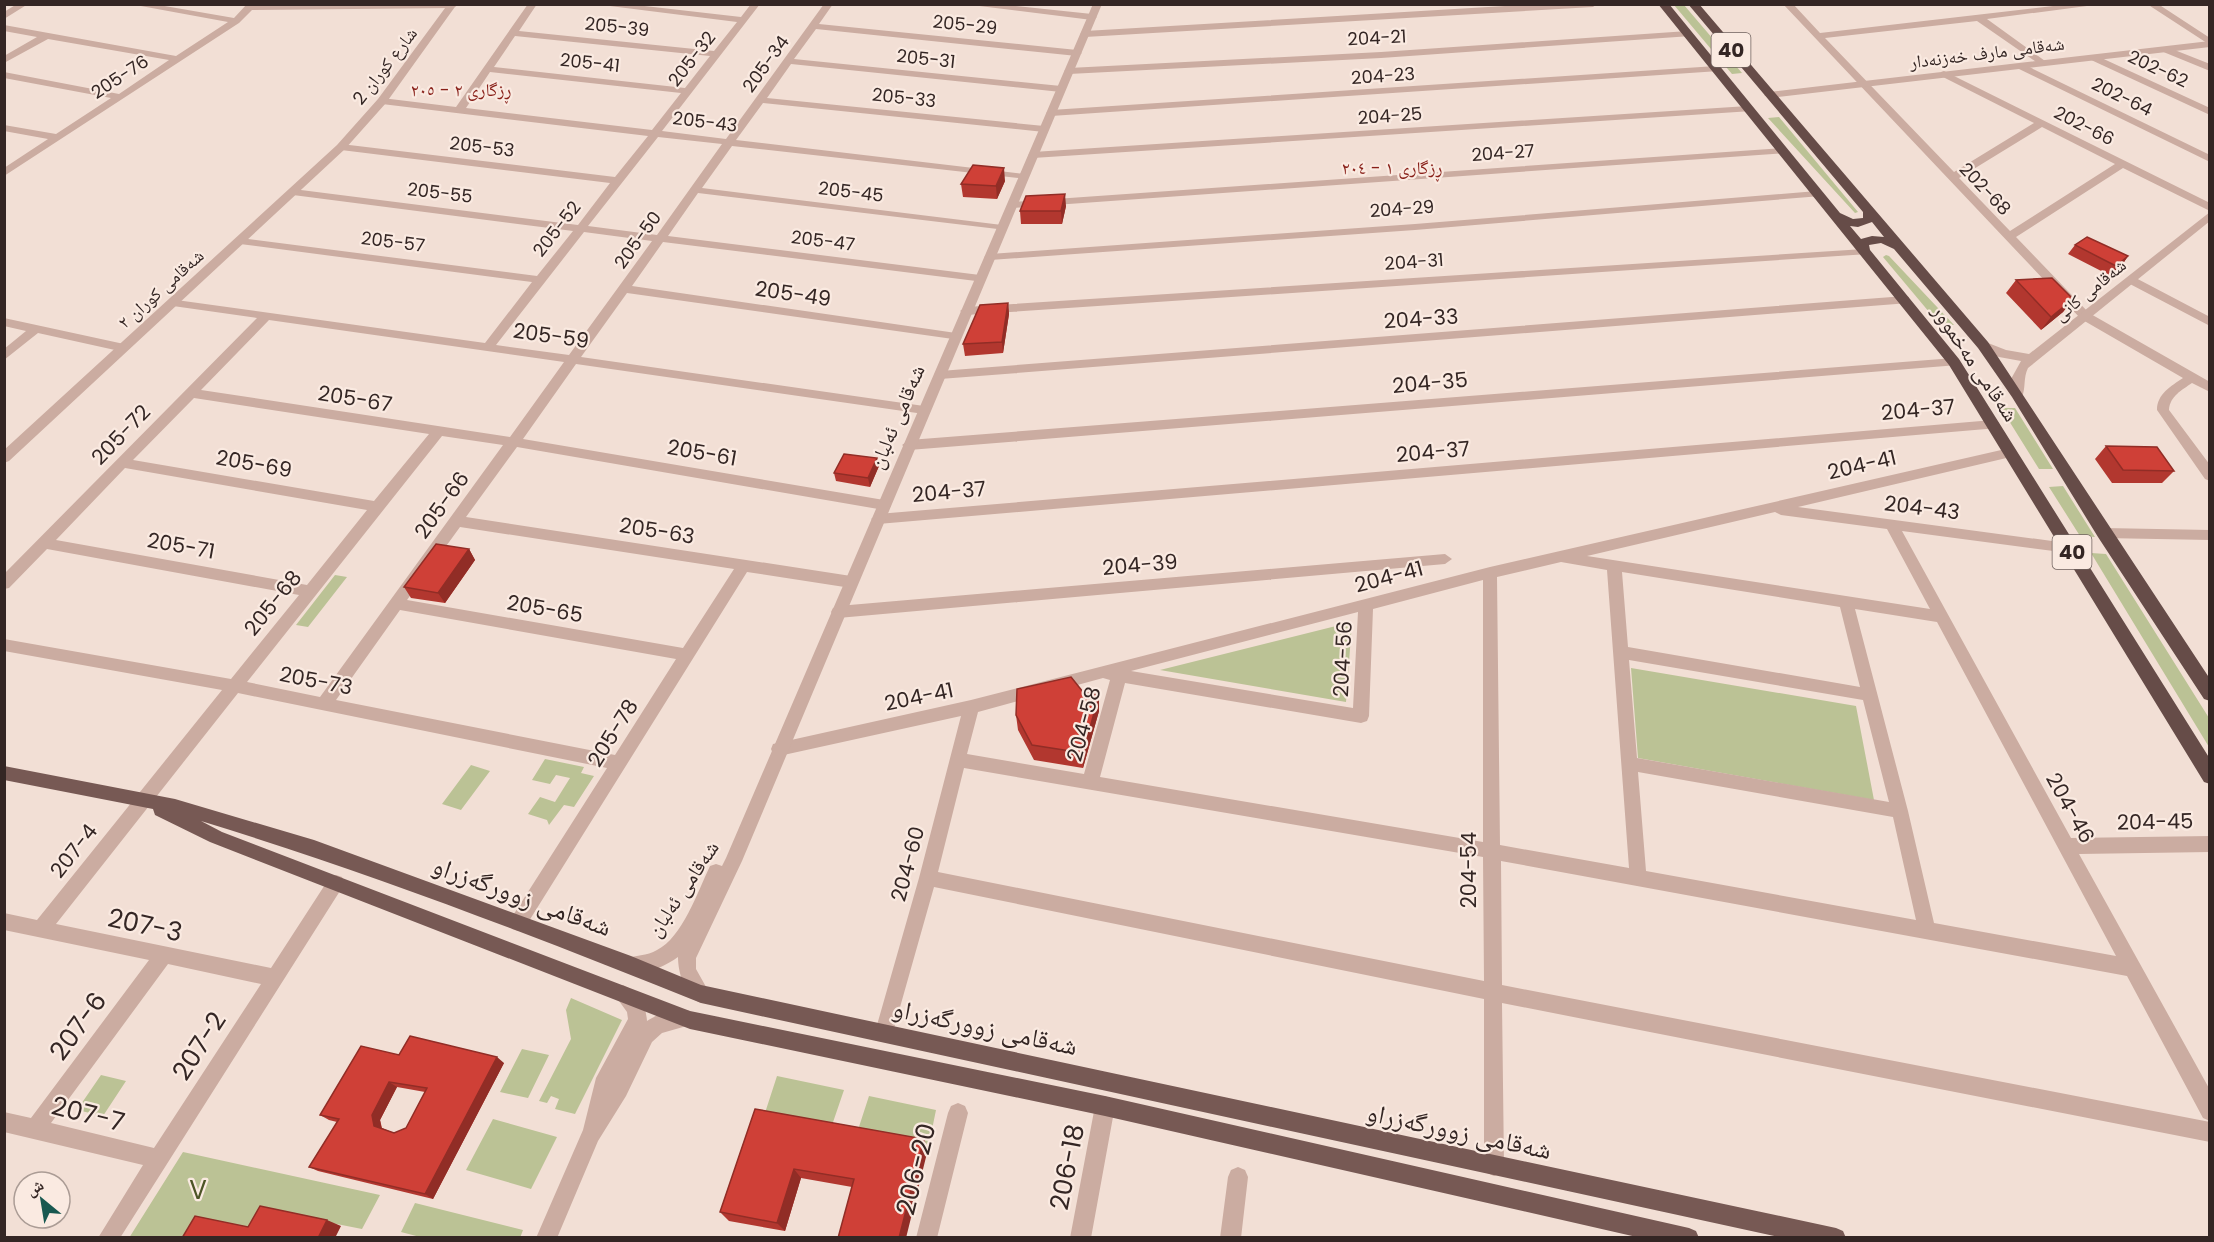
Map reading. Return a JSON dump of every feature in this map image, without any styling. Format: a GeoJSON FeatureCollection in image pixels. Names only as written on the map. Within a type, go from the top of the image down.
{"type":"FeatureCollection","features":[{"type":"Feature","properties":{"kind":"highway","name":"شەقامی مەخموور"},"geometry":{"type":"LineString","coordinates":[[1663,4],[1954,362],[2210,776]]}},
{"type":"Feature","properties":{"kind":"highway","name":"شەقامی مەخموور"},"geometry":{"type":"LineString","coordinates":[[1693,4],[1983,345],[2210,694]]}},
{"type":"Feature","properties":{"kind":"highway"},"geometry":{"type":"LineString","coordinates":[[1832,212],[1843,220],[1859,223],[1869,220],[1871,217],[1869,212]]}},
{"type":"Feature","properties":{"kind":"highway"},"geometry":{"type":"LineString","coordinates":[[1864,252],[1863,243],[1872,239],[1890,242],[1901,249]]}},
{"type":"Feature","properties":{"kind":"main road","name":"شەقامی زوورگەزراو"},"geometry":{"type":"LineString","coordinates":[[4,773],[176,807],[314,848],[631,965],[701,994],[1836,1238]]}},
{"type":"Feature","properties":{"kind":"main road","name":"شەقامی زوورگەزراو"},"geometry":{"type":"LineString","coordinates":[[142,801],[216,837],[621,992],[683,1018],[1105,1106],[1688,1237]]}},
{"type":"Feature","properties":{"kind":"main road"},"geometry":{"type":"LineString","coordinates":[[1282,1145],[1285,1121]]}},
{"type":"Feature","properties":{"kind":"street"},"geometry":{"type":"LineString","coordinates":[[4,16],[24,4]]}},
{"type":"Feature","properties":{"kind":"street"},"geometry":{"type":"LineString","coordinates":[[135,4],[236,21]]}},
{"type":"Feature","properties":{"kind":"street"},"geometry":{"type":"LineString","coordinates":[[459,110],[533,4]]}},
{"type":"Feature","properties":{"kind":"street"},"geometry":{"type":"LineString","coordinates":[[598,4],[744,20]]}},
{"type":"Feature","properties":{"kind":"street","name":"205-32"},"geometry":{"type":"LineString","coordinates":[[655,133],[756,4]]}},
{"type":"Feature","properties":{"kind":"street","name":"205-34"},"geometry":{"type":"LineString","coordinates":[[730,142],[829,4]]}},
{"type":"Feature","properties":{"kind":"street"},"geometry":{"type":"LineString","coordinates":[[967,4],[1092,17]]}},
{"type":"Feature","properties":{"kind":"street","name":"شەقامی ئەلبان"},"geometry":{"type":"LineString","coordinates":[[701,994],[687,971],[689,949],[738,847],[1098,4]]}},
{"type":"Feature","properties":{"kind":"street"},"geometry":{"type":"LineString","coordinates":[[1085,34],[1593,4]]}},
{"type":"Feature","properties":{"kind":"street","name":"202-68"},"geometry":{"type":"LineString","coordinates":[[1787,4],[2085,316],[2210,388]]}},
{"type":"Feature","properties":{"kind":"street"},"geometry":{"type":"LineString","coordinates":[[2012,4],[2023,13]]}},
{"type":"Feature","properties":{"kind":"street"},"geometry":{"type":"LineString","coordinates":[[1817,36],[2098,4]]}},
{"type":"Feature","properties":{"kind":"street"},"geometry":{"type":"LineString","coordinates":[[2151,4],[2210,43]]}},
{"type":"Feature","properties":{"kind":"street"},"geometry":{"type":"LineString","coordinates":[[251,6],[453,5]]}},
{"type":"Feature","properties":{"kind":"street","name":"شارع كوران 2"},"geometry":{"type":"LineString","coordinates":[[341,147],[382,101],[453,5]]}},
{"type":"Feature","properties":{"kind":"street","name":"205-76"},"geometry":{"type":"LineString","coordinates":[[4,173],[236,21],[251,6]]}},
{"type":"Feature","properties":{"kind":"street"},"geometry":{"type":"LineString","coordinates":[[1979,18],[2042,63]]}},
{"type":"Feature","properties":{"kind":"street","name":"205-29"},"geometry":{"type":"LineString","coordinates":[[813,26],[1077,53]]}},
{"type":"Feature","properties":{"kind":"street"},"geometry":{"type":"LineString","coordinates":[[4,28],[178,59]]}},
{"type":"Feature","properties":{"kind":"street","name":"205-39"},"geometry":{"type":"LineString","coordinates":[[513,33],[717,54]]}},
{"type":"Feature","properties":{"kind":"street","name":"204-21"},"geometry":{"type":"LineString","coordinates":[[1069,71],[1381,55],[1688,34]]}},
{"type":"Feature","properties":{"kind":"street"},"geometry":{"type":"LineString","coordinates":[[4,60],[47,35]]}},
{"type":"Feature","properties":{"kind":"street","name":"شەقامی مارف خەزنەدار"},"geometry":{"type":"LineString","coordinates":[[1769,95],[2210,43]]}},
{"type":"Feature","properties":{"kind":"street"},"geometry":{"type":"LineString","coordinates":[[2164,49],[2210,68]]}},
{"type":"Feature","properties":{"kind":"street","name":"202-62"},"geometry":{"type":"LineString","coordinates":[[2092,57],[2210,112]]}},
{"type":"Feature","properties":{"kind":"street","name":"205-31"},"geometry":{"type":"LineString","coordinates":[[788,61],[1061,89]]}},
{"type":"Feature","properties":{"kind":"street","name":"202-64"},"geometry":{"type":"LineString","coordinates":[[2020,66],[2210,159]]}},
{"type":"Feature","properties":{"kind":"street","name":"205-41"},"geometry":{"type":"LineString","coordinates":[[488,69],[688,91]]}},
{"type":"Feature","properties":{"kind":"street","name":"204-23"},"geometry":{"type":"LineString","coordinates":[[1051,113],[1716,69]]}},
{"type":"Feature","properties":{"kind":"street","name":"202-66"},"geometry":{"type":"LineString","coordinates":[[1944,74],[2210,208]]}},
{"type":"Feature","properties":{"kind":"street"},"geometry":{"type":"LineString","coordinates":[[4,75],[121,97]]}},
{"type":"Feature","properties":{"kind":"street","name":"205-33"},"geometry":{"type":"LineString","coordinates":[[760,100],[1044,129]]}},
{"type":"Feature","properties":{"kind":"street","name":"205-43"},"geometry":{"type":"LineString","coordinates":[[382,101],[1024,177]]}},
{"type":"Feature","properties":{"kind":"street","name":"204-25"},"geometry":{"type":"LineString","coordinates":[[1033,155],[1748,109]]}},
{"type":"Feature","properties":{"kind":"street"},"geometry":{"type":"LineString","coordinates":[[1952,178],[2042,123]]}},
{"type":"Feature","properties":{"kind":"street"},"geometry":{"type":"LineString","coordinates":[[4,128],[58,138]]}},
{"type":"Feature","properties":{"kind":"street","name":"205-52"},"geometry":{"type":"LineString","coordinates":[[488,347],[655,133]]}},
{"type":"Feature","properties":{"kind":"street","name":"205-50"},"geometry":{"type":"LineString","coordinates":[[574,359],[730,142]]}},
{"type":"Feature","properties":{"kind":"street","name":"205-53"},"geometry":{"type":"LineString","coordinates":[[341,147],[618,181]]}},
{"type":"Feature","properties":{"kind":"street","name":"شەقامی کوران ٢"},"geometry":{"type":"LineString","coordinates":[[4,458],[341,147]]}},
{"type":"Feature","properties":{"kind":"street","name":"204-27"},"geometry":{"type":"LineString","coordinates":[[1012,205],[1782,151]]}},
{"type":"Feature","properties":{"kind":"street"},"geometry":{"type":"LineString","coordinates":[[2009,237],[2122,164]]}},
{"type":"Feature","properties":{"kind":"street","name":"205-45"},"geometry":{"type":"LineString","coordinates":[[696,190],[1002,228]]}},
{"type":"Feature","properties":{"kind":"street","name":"205-55"},"geometry":{"type":"LineString","coordinates":[[293,192],[582,227],[661,239]]}},
{"type":"Feature","properties":{"kind":"street","name":"204-29"},"geometry":{"type":"LineString","coordinates":[[990,257],[1415,227],[1817,194]]}},
{"type":"Feature","properties":{"kind":"street","name":"شەقامی کانی"},"geometry":{"type":"LineString","coordinates":[[2017,394],[2018,373],[2024,365],[2210,215]]}},
{"type":"Feature","properties":{"kind":"street","name":"205-47"},"geometry":{"type":"LineString","coordinates":[[661,239],[980,279]]}},
{"type":"Feature","properties":{"kind":"street","name":"205-57"},"geometry":{"type":"LineString","coordinates":[[240,241],[541,280]]}},
{"type":"Feature","properties":{"kind":"street","name":"204-31"},"geometry":{"type":"LineString","coordinates":[[966,311],[1864,252]]}},
{"type":"Feature","properties":{"kind":"street"},"geometry":{"type":"LineString","coordinates":[[2132,279],[2210,322]]}},
{"type":"Feature","properties":{"kind":"street","name":"205-49"},"geometry":{"type":"LineString","coordinates":[[625,289],[956,337]]}},
{"type":"Feature","properties":{"kind":"street","name":"204-33"},"geometry":{"type":"LineString","coordinates":[[940,375],[1905,300]]}},
{"type":"Feature","properties":{"kind":"street","name":"205-59"},"geometry":{"type":"LineString","coordinates":[[173,302],[924,410]]}},
{"type":"Feature","properties":{"kind":"street","name":"205-72"},"geometry":{"type":"LineString","coordinates":[[4,584],[267,315]]}},
{"type":"Feature","properties":{"kind":"street"},"geometry":{"type":"LineString","coordinates":[[4,322],[124,348]]}},
{"type":"Feature","properties":{"kind":"street"},"geometry":{"type":"LineString","coordinates":[[4,356],[35,329]]}},
{"type":"Feature","properties":{"kind":"street"},"geometry":{"type":"LineString","coordinates":[[1983,345],[2013,357],[2034,359]]}},
{"type":"Feature","properties":{"kind":"street","name":"205-66"},"geometry":{"type":"LineString","coordinates":[[324,704],[574,359]]}},
{"type":"Feature","properties":{"kind":"street","name":"204-35"},"geometry":{"type":"LineString","coordinates":[[909,445],[1954,362]]}},
{"type":"Feature","properties":{"kind":"street"},"geometry":{"type":"LineString","coordinates":[[2191,378],[2166,397],[2162,405],[2165,415],[2210,476]]}},
{"type":"Feature","properties":{"kind":"street","name":"205-67"},"geometry":{"type":"LineString","coordinates":[[190,393],[514,442]]}},
{"type":"Feature","properties":{"kind":"street","name":"204-37"},"geometry":{"type":"LineString","coordinates":[[878,519],[1993,425]]}},
{"type":"Feature","properties":{"kind":"street","name":"205-68"},"geometry":{"type":"LineString","coordinates":[[142,801],[438,431]]}},
{"type":"Feature","properties":{"kind":"street","name":"205-61"},"geometry":{"type":"LineString","coordinates":[[514,442],[884,505]]}},
{"type":"Feature","properties":{"kind":"street"},"geometry":{"type":"LineString","coordinates":[[2186,445],[2210,459]]}},
{"type":"Feature","properties":{"kind":"street","name":"204-41"},"geometry":{"type":"LineString","coordinates":[[779,749],[971,707],[1490,573],[2010,453]]}},
{"type":"Feature","properties":{"kind":"street","name":"205-69"},"geometry":{"type":"LineString","coordinates":[[123,463],[377,507]]}},
{"type":"Feature","properties":{"kind":"street","name":"204-43"},"geometry":{"type":"LineString","coordinates":[[1770,508],[2069,548]]}},
{"type":"Feature","properties":{"kind":"street","name":"205-63"},"geometry":{"type":"LineString","coordinates":[[456,521],[851,582]]}},
{"type":"Feature","properties":{"kind":"street","name":"204-46"},"geometry":{"type":"LineString","coordinates":[[1892,526],[2210,1111]]}},
{"type":"Feature","properties":{"kind":"street"},"geometry":{"type":"LineString","coordinates":[[2104,533],[2210,536]]}},
{"type":"Feature","properties":{"kind":"street","name":"205-71"},"geometry":{"type":"LineString","coordinates":[[45,543],[310,591]]}},
{"type":"Feature","properties":{"kind":"street"},"geometry":{"type":"LineString","coordinates":[[1557,557],[1941,617]]}},
{"type":"Feature","properties":{"kind":"street","name":"204-39"},"geometry":{"type":"LineString","coordinates":[[838,612],[1445,559]]}},
{"type":"Feature","properties":{"kind":"street","name":"205-78"},"geometry":{"type":"LineString","coordinates":[[518,923],[744,565]]}},
{"type":"Feature","properties":{"kind":"street"},"geometry":{"type":"LineString","coordinates":[[1614,566],[1638,877]]}},
{"type":"Feature","properties":{"kind":"street","name":"204-54"},"geometry":{"type":"LineString","coordinates":[[1490,573],[1494,1166]]}},
{"type":"Feature","properties":{"kind":"street"},"geometry":{"type":"LineString","coordinates":[[1846,603],[1900,811],[1927,931]]}},
{"type":"Feature","properties":{"kind":"street","name":"205-65"},"geometry":{"type":"LineString","coordinates":[[396,604],[687,655]]}},
{"type":"Feature","properties":{"kind":"street","name":"204-56"},"geometry":{"type":"LineString","coordinates":[[1119,675],[1361,716],[1366,605]]}},
{"type":"Feature","properties":{"kind":"street","name":"205-73"},"geometry":{"type":"LineString","coordinates":[[4,645],[233,686],[619,763]]}},
{"type":"Feature","properties":{"kind":"street"},"geometry":{"type":"LineString","coordinates":[[1621,652],[1870,694]]}},
{"type":"Feature","properties":{"kind":"street"},"geometry":{"type":"LineString","coordinates":[[1100,672],[1119,675]]}},
{"type":"Feature","properties":{"kind":"street","name":"204-58"},"geometry":{"type":"LineString","coordinates":[[1090,783],[1119,675]]}},
{"type":"Feature","properties":{"kind":"street","name":"204-60"},"geometry":{"type":"LineString","coordinates":[[884,1032],[960,760],[971,707]]}},
{"type":"Feature","properties":{"kind":"street"},"geometry":{"type":"LineString","coordinates":[[960,760],[1638,877],[2132,968]]}},
{"type":"Feature","properties":{"kind":"street"},"geometry":{"type":"LineString","coordinates":[[1630,764],[1900,811]]}},
{"type":"Feature","properties":{"kind":"street","name":"207-4"},"geometry":{"type":"LineString","coordinates":[[41,929],[142,801]]}},
{"type":"Feature","properties":{"kind":"street","name":"204-45"},"geometry":{"type":"LineString","coordinates":[[2066,846],[2210,844]]}},
{"type":"Feature","properties":{"kind":"street","name":"شەقامی ئەلبان"},"geometry":{"type":"LineString","coordinates":[[631,965],[653,962],[678,945],[718,869],[738,847]]}},
{"type":"Feature","properties":{"kind":"street"},"geometry":{"type":"LineString","coordinates":[[928,878],[1492,992],[2210,1132]]}},
{"type":"Feature","properties":{"kind":"street","name":"207-2"},"geometry":{"type":"LineString","coordinates":[[108,1238],[336,883]]}},
{"type":"Feature","properties":{"kind":"street","name":"207-3"},"geometry":{"type":"LineString","coordinates":[[4,921],[275,978]]}},
{"type":"Feature","properties":{"kind":"street","name":"207-6"},"geometry":{"type":"LineString","coordinates":[[36,1129],[164,955]]}},
{"type":"Feature","properties":{"kind":"street"},"geometry":{"type":"LineString","coordinates":[[591,1134],[593,1118],[603,1085],[638,1020],[636,1008],[621,992]]}},
{"type":"Feature","properties":{"kind":"street"},"geometry":{"type":"LineString","coordinates":[[546,1238],[591,1134],[619,1089],[645,1035],[657,1025],[683,1018]]}},
{"type":"Feature","properties":{"kind":"street","name":"206-18"},"geometry":{"type":"LineString","coordinates":[[1080,1238],[1105,1106]]}},
{"type":"Feature","properties":{"kind":"street","name":"206-20"},"geometry":{"type":"LineString","coordinates":[[926,1238],[958,1113]]}},
{"type":"Feature","properties":{"kind":"street","name":"207-7"},"geometry":{"type":"LineString","coordinates":[[5,1122],[158,1159]]}},
{"type":"Feature","properties":{"kind":"street"},"geometry":{"type":"LineString","coordinates":[[1230,1238],[1238,1177]]}},
{"type":"Feature","properties":{"kind":"green space"},"geometry":{"type":"Polygon","coordinates":[[[1674,5],[1684,5],[1742,73],[1732,74],[1674,5]]]}},
{"type":"Feature","properties":{"kind":"green space"},"geometry":{"type":"Polygon","coordinates":[[[1779,117],[1858,212],[1855,213],[1768,118],[1779,117]]]}},
{"type":"Feature","properties":{"kind":"green space"},"geometry":{"type":"Polygon","coordinates":[[[1886,255],[1954,325],[1940,325],[1883,257],[1886,255]]]}},
{"type":"Feature","properties":{"kind":"green space"},"geometry":{"type":"Polygon","coordinates":[[[2001,408],[2015,408],[2053,469],[2039,469],[2001,408]]]}},
{"type":"Feature","properties":{"kind":"green space"},"geometry":{"type":"Polygon","coordinates":[[[2063,486],[2095,537],[2080,536],[2049,487],[2063,486]]]}},
{"type":"Feature","properties":{"kind":"green space"},"geometry":{"type":"Polygon","coordinates":[[[2091,553],[2106,554],[2209,718],[2209,747],[2091,553]]]}},
{"type":"Feature","properties":{"kind":"green space"},"geometry":{"type":"Polygon","coordinates":[[[335,575],[347,577],[308,627],[296,625],[335,575]]]}},
{"type":"Feature","properties":{"kind":"green space"},"geometry":{"type":"Polygon","coordinates":[[[1352,622],[1346,702],[1160,670],[1352,622]]]}},
{"type":"Feature","properties":{"kind":"green space"},"geometry":{"type":"Polygon","coordinates":[[[1631,668],[1856,706],[1874,800],[1638,758],[1631,668]]]}},
{"type":"Feature","properties":{"kind":"green space"},"geometry":{"type":"Polygon","coordinates":[[[545,759],[584,767],[581,773],[594,776],[574,807],[564,805],[549,825],[547,820],[528,814],[540,797],[555,802],[570,778],[556,775],[550,784],[532,780],[545,759]]]}},
{"type":"Feature","properties":{"kind":"green space"},"geometry":{"type":"Polygon","coordinates":[[[471,765],[490,771],[461,810],[442,804],[471,765]]]}},
{"type":"Feature","properties":{"kind":"green space"},"geometry":{"type":"Polygon","coordinates":[[[571,998],[622,1020],[575,1114],[555,1109],[559,1099],[551,1096],[547,1103],[539,1101],[571,1039],[566,1010],[571,998]]]}},
{"type":"Feature","properties":{"kind":"green space"},"geometry":{"type":"Polygon","coordinates":[[[522,1049],[549,1055],[528,1098],[500,1092],[522,1049]]]}},
{"type":"Feature","properties":{"kind":"green space"},"geometry":{"type":"Polygon","coordinates":[[[101,1075],[126,1081],[103,1116],[77,1110],[101,1075]]]}},
{"type":"Feature","properties":{"kind":"green space"},"geometry":{"type":"Polygon","coordinates":[[[777,1076],[844,1090],[830,1131],[763,1119],[777,1076]]]}},
{"type":"Feature","properties":{"kind":"green space"},"geometry":{"type":"Polygon","coordinates":[[[869,1096],[936,1110],[928,1149],[856,1136],[869,1096]]]}},
{"type":"Feature","properties":{"kind":"green space"},"geometry":{"type":"Polygon","coordinates":[[[493,1119],[557,1137],[531,1189],[466,1170],[493,1119]]]}},
{"type":"Feature","properties":{"kind":"green space","name":"V"},"geometry":{"type":"Polygon","coordinates":[[[183,1152],[380,1195],[362,1229],[276,1212],[261,1237],[129,1238],[183,1152]]]}},
{"type":"Feature","properties":{"kind":"green space"},"geometry":{"type":"Polygon","coordinates":[[[415,1203],[523,1230],[520,1238],[424,1238],[401,1232],[415,1203]]]}},
{"type":"Feature","properties":{"kind":"building"},"geometry":{"type":"Polygon","coordinates":[[[973,165],[1004,168],[996,186],[961,184],[973,165]]]}},
{"type":"Feature","properties":{"kind":"building"},"geometry":{"type":"Polygon","coordinates":[[[1065,194],[1061,211],[1020,211],[1026,196],[1065,194]]]}},
{"type":"Feature","properties":{"kind":"building"},"geometry":{"type":"Polygon","coordinates":[[[2087,237],[2128,256],[2116,266],[2075,245],[2087,237]]]}},
{"type":"Feature","properties":{"kind":"building"},"geometry":{"type":"Polygon","coordinates":[[[2052,278],[2073,299],[2051,317],[2016,280],[2052,278]]]}},
{"type":"Feature","properties":{"kind":"building"},"geometry":{"type":"Polygon","coordinates":[[[1008,303],[1002,342],[963,344],[980,305],[1008,303]]]}},
{"type":"Feature","properties":{"kind":"building"},"geometry":{"type":"Polygon","coordinates":[[[2106,446],[2157,447],[2174,471],[2123,470],[2106,446]]]}},
{"type":"Feature","properties":{"kind":"building"},"geometry":{"type":"Polygon","coordinates":[[[844,454],[877,458],[868,478],[834,473],[844,454]]]}},
{"type":"Feature","properties":{"kind":"building"},"geometry":{"type":"Polygon","coordinates":[[[436,544],[469,549],[438,593],[404,587],[436,544]]]}},
{"type":"Feature","properties":{"kind":"building"},"geometry":{"type":"Polygon","coordinates":[[[1071,677],[1083,692],[1099,695],[1083,753],[1032,745],[1016,715],[1017,689],[1071,677]]]}},
{"type":"Feature","properties":{"kind":"building"},"geometry":{"type":"Polygon","coordinates":[[[410,1036],[497,1057],[425,1194],[309,1167],[339,1119],[320,1115],[361,1046],[399,1055],[410,1036]],[[389,1082],[372,1115],[374,1126],[394,1133],[406,1128],[427,1088],[389,1082]]]}},
{"type":"Feature","properties":{"kind":"building"},"geometry":{"type":"Polygon","coordinates":[[[755,1109],[924,1139],[899,1238],[838,1238],[854,1179],[794,1169],[777,1223],[720,1212],[755,1109]]]}},
{"type":"Feature","properties":{"kind":"building"},"geometry":{"type":"Polygon","coordinates":[[[260,1206],[327,1220],[318,1238],[182,1238],[195,1216],[248,1227],[260,1206]]]}},
{"type":"Feature","properties":{"kind":"district","name":"ڕزگاری ٢ - ٢٠٥"},"geometry":{"type":"Point","coordinates":[461,90]}},
{"type":"Feature","properties":{"kind":"district","name":"ڕزگاری ١ - ٢٠٤"},"geometry":{"type":"Point","coordinates":[1392,168]}}]}
